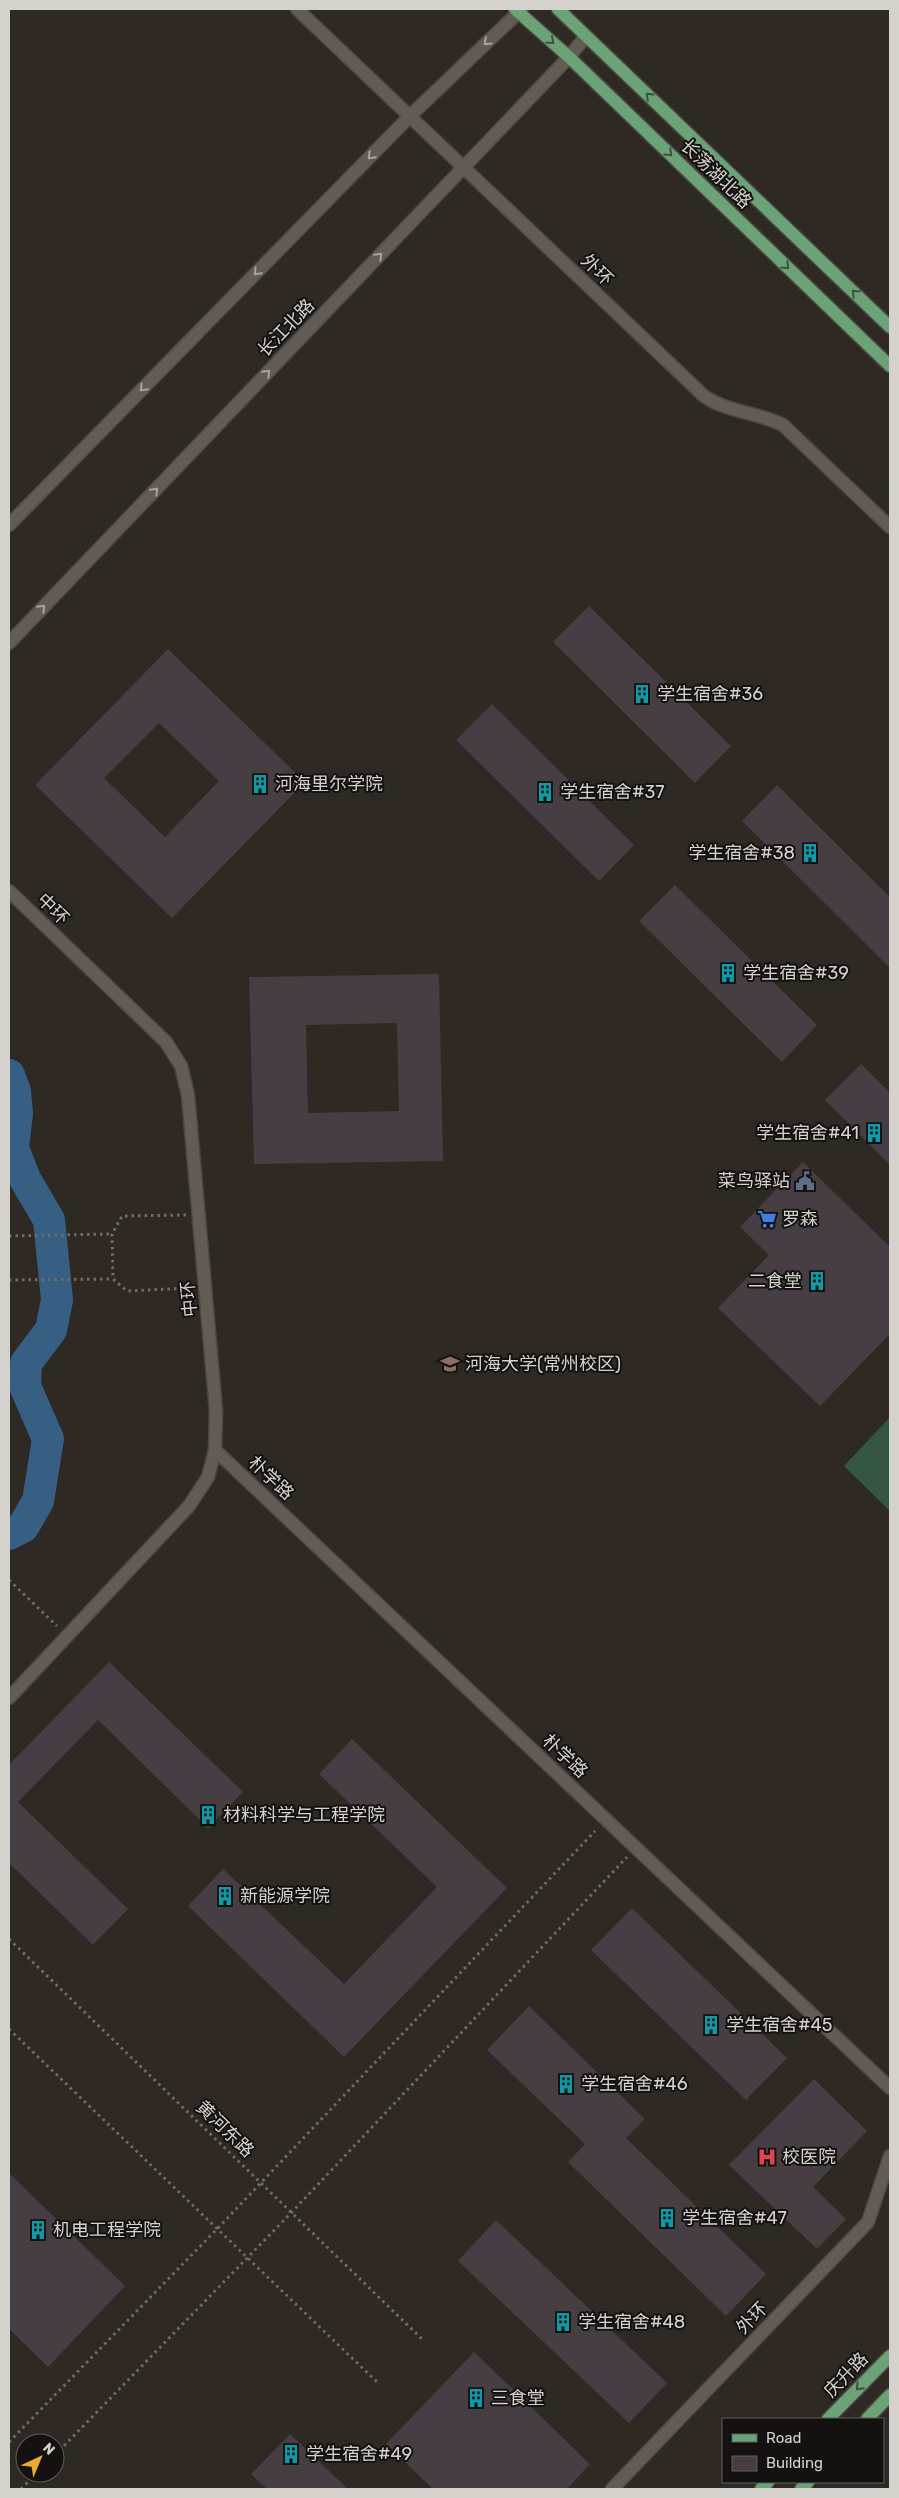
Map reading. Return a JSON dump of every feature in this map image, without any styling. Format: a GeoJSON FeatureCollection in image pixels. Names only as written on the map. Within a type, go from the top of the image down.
{"type":"FeatureCollection","features":[{"type":"Feature","properties":{"kind":"main road","name":"长荡湖北路"},"geometry":{"type":"LineString","coordinates":[[558,9],[890,327]]}},
{"type":"Feature","properties":{"kind":"main road","name":"长荡湖北路"},"geometry":{"type":"LineString","coordinates":[[519,10],[890,366]]}},
{"type":"Feature","properties":{"kind":"main road","name":"庆升路"},"geometry":{"type":"LineString","coordinates":[[829,2418],[890,2356]]}},
{"type":"Feature","properties":{"kind":"main road"},"geometry":{"type":"LineString","coordinates":[[868,2418],[890,2394]]}},
{"type":"Feature","properties":{"kind":"lane","name":"外环"},"geometry":{"type":"LineString","coordinates":[[297,9],[411,115],[704,396],[718,406],[783,425],[890,527]]}},
{"type":"Feature","properties":{"kind":"lane"},"geometry":{"type":"LineString","coordinates":[[9,525],[411,115],[519,10]]}},
{"type":"Feature","properties":{"kind":"lane","name":"长江北路"},"geometry":{"type":"LineString","coordinates":[[9,643],[569,57],[586,36]]}},
{"type":"Feature","properties":{"kind":"lane","name":"中环"},"geometry":{"type":"LineString","coordinates":[[9,891],[166,1042],[181,1066],[188,1096],[216,1411],[216,1450],[208,1476],[189,1506],[9,1698]]}},
{"type":"Feature","properties":{"kind":"lane","name":"朴学路"},"geometry":{"type":"LineString","coordinates":[[216,1450],[890,2088]]}},
{"type":"Feature","properties":{"kind":"lane","name":"外环"},"geometry":{"type":"LineString","coordinates":[[612,2489],[868,2222],[890,2156]]}},
{"type":"Feature","properties":{"kind":"path"},"geometry":{"type":"LineString","coordinates":[[113,1279],[112,1234],[122,1216],[199,1214]]}},
{"type":"Feature","properties":{"kind":"path"},"geometry":{"type":"LineString","coordinates":[[9,1236],[112,1234]]}},
{"type":"Feature","properties":{"kind":"path"},"geometry":{"type":"LineString","coordinates":[[9,1280],[113,1279],[127,1291],[205,1288]]}},
{"type":"Feature","properties":{"kind":"path"},"geometry":{"type":"LineString","coordinates":[[9,1580],[68,1636]]}},
{"type":"Feature","properties":{"kind":"path"},"geometry":{"type":"LineString","coordinates":[[9,2442],[218,2228],[606,1819]]}},
{"type":"Feature","properties":{"kind":"path"},"geometry":{"type":"LineString","coordinates":[[65,2445],[248,2258],[636,1848]]}},
{"type":"Feature","properties":{"kind":"path","name":"黄河东路"},"geometry":{"type":"LineString","coordinates":[[9,1939],[422,2339]]}},
{"type":"Feature","properties":{"kind":"path"},"geometry":{"type":"LineString","coordinates":[[9,2029],[377,2382]]}},
{"type":"Feature","properties":{"kind":"green space"},"geometry":{"type":"Polygon","coordinates":[[[890,1417],[890,1511],[844,1466],[890,1417]]]}},
{"type":"Feature","properties":{"kind":"building","name":"学生宿舍#36"},"geometry":{"type":"Polygon","coordinates":[[[589,606],[731,746],[695,783],[553,642],[589,606]]]}},
{"type":"Feature","properties":{"kind":"building","name":"河海里尔学院"},"geometry":{"type":"Polygon","coordinates":[[[168,649],[305,782],[172,918],[35,785],[168,649]],[[159,723],[104,778],[165,837],[219,781],[159,723]]]}},
{"type":"Feature","properties":{"kind":"building","name":"学生宿舍#37"},"geometry":{"type":"Polygon","coordinates":[[[492,704],[634,845],[599,881],[456,740],[492,704]]]}},
{"type":"Feature","properties":{"kind":"building","name":"学生宿舍#38"},"geometry":{"type":"Polygon","coordinates":[[[777,785],[890,897],[890,968],[742,821],[777,785]]]}},
{"type":"Feature","properties":{"kind":"building","name":"学生宿舍#39"},"geometry":{"type":"Polygon","coordinates":[[[675,885],[817,1025],[782,1062],[639,921],[675,885]]]}},
{"type":"Feature","properties":{"kind":"building"},"geometry":{"type":"Polygon","coordinates":[[[439,974],[443,1161],[254,1164],[249,977],[439,974]],[[397,1023],[306,1025],[308,1113],[399,1111],[397,1023]]]}},
{"type":"Feature","properties":{"kind":"building","name":"学生宿舍#41"},"geometry":{"type":"Polygon","coordinates":[[[861,1064],[890,1093],[890,1165],[825,1100],[861,1064]]]}},
{"type":"Feature","properties":{"kind":"building","name":"二食堂"},"geometry":{"type":"Polygon","coordinates":[[[803,1162],[890,1247],[890,1334],[820,1406],[718,1308],[769,1255],[740,1227],[803,1162]]]}},
{"type":"Feature","properties":{"kind":"building","name":"材料科学与工程学院"},"geometry":{"type":"Polygon","coordinates":[[[109,1662],[243,1792],[208,1828],[98,1720],[18,1802],[128,1909],[93,1945],[9,1863],[9,1765],[109,1662]]]}},
{"type":"Feature","properties":{"kind":"building","name":"新能源学院"},"geometry":{"type":"Polygon","coordinates":[[[352,1739],[507,1888],[344,2057],[188,1906],[223,1869],[344,1984],[437,1887],[319,1774],[352,1739]]]}},
{"type":"Feature","properties":{"kind":"building","name":"学生宿舍#45"},"geometry":{"type":"Polygon","coordinates":[[[632,1908],[787,2058],[746,2100],[591,1950],[632,1908]]]}},
{"type":"Feature","properties":{"kind":"building"},"geometry":{"type":"Polygon","coordinates":[[[529,2006],[645,2119],[626,2138],[766,2274],[726,2316],[568,2162],[585,2144],[487,2050],[529,2006]]]}},
{"type":"Feature","properties":{"kind":"building","name":"校医院"},"geometry":{"type":"Polygon","coordinates":[[[814,2079],[867,2131],[813,2187],[846,2219],[817,2249],[729,2165],[814,2079]]]}},
{"type":"Feature","properties":{"kind":"building","name":"机电工程学院"},"geometry":{"type":"Polygon","coordinates":[[[9,2173],[125,2286],[48,2367],[9,2329],[9,2173]]]}},
{"type":"Feature","properties":{"kind":"building","name":"学生宿舍#48"},"geometry":{"type":"Polygon","coordinates":[[[496,2220],[667,2383],[629,2423],[458,2261],[496,2220]]]}},
{"type":"Feature","properties":{"kind":"building","name":"三食堂"},"geometry":{"type":"Polygon","coordinates":[[[474,2352],[590,2464],[567,2489],[433,2489],[386,2444],[474,2352]]]}},
{"type":"Feature","properties":{"kind":"building","name":"学生宿舍#49"},"geometry":{"type":"Polygon","coordinates":[[[290,2434],[348,2489],[267,2489],[251,2474],[290,2434]]]}},
{"type":"Feature","properties":{"kind":"waterway"},"geometry":{"type":"LineString","coordinates":[[9,1075],[15,1091],[17,1114],[13,1148],[25,1179],[49,1220],[57,1300],[51,1330],[26,1363],[25,1386],[48,1439],[38,1501],[23,1527],[9,1534]]}},
{"type":"Feature","properties":{"kind":"place","name":"学生宿舍#36"},"geometry":{"type":"Point","coordinates":[642,694]}},
{"type":"Feature","properties":{"kind":"place","name":"河海里尔学院"},"geometry":{"type":"Point","coordinates":[260,784]}},
{"type":"Feature","properties":{"kind":"place","name":"学生宿舍#37"},"geometry":{"type":"Point","coordinates":[545,792]}},
{"type":"Feature","properties":{"kind":"place","name":"学生宿舍#38"},"geometry":{"type":"Point","coordinates":[810,853]}},
{"type":"Feature","properties":{"kind":"place","name":"学生宿舍#39"},"geometry":{"type":"Point","coordinates":[728,973]}},
{"type":"Feature","properties":{"kind":"place","name":"学生宿舍#41"},"geometry":{"type":"Point","coordinates":[874,1133]}},
{"type":"Feature","properties":{"kind":"place","name":"菜鸟驿站"},"geometry":{"type":"Point","coordinates":[805,1181]}},
{"type":"Feature","properties":{"kind":"place","name":"罗森"},"geometry":{"type":"Point","coordinates":[767,1219]}},
{"type":"Feature","properties":{"kind":"place","name":"二食堂"},"geometry":{"type":"Point","coordinates":[817,1281]}},
{"type":"Feature","properties":{"kind":"place","name":"河海大学(常州校区)"},"geometry":{"type":"Point","coordinates":[450,1364]}},
{"type":"Feature","properties":{"kind":"place","name":"材料科学与工程学院"},"geometry":{"type":"Point","coordinates":[208,1815]}},
{"type":"Feature","properties":{"kind":"place","name":"新能源学院"},"geometry":{"type":"Point","coordinates":[225,1896]}},
{"type":"Feature","properties":{"kind":"place","name":"学生宿舍#45"},"geometry":{"type":"Point","coordinates":[711,2025]}},
{"type":"Feature","properties":{"kind":"place","name":"学生宿舍#46"},"geometry":{"type":"Point","coordinates":[566,2084]}},
{"type":"Feature","properties":{"kind":"place","name":"校医院"},"geometry":{"type":"Point","coordinates":[767,2157]}},
{"type":"Feature","properties":{"kind":"place","name":"学生宿舍#47"},"geometry":{"type":"Point","coordinates":[667,2218]}},
{"type":"Feature","properties":{"kind":"place","name":"机电工程学院"},"geometry":{"type":"Point","coordinates":[38,2230]}},
{"type":"Feature","properties":{"kind":"place","name":"学生宿舍#48"},"geometry":{"type":"Point","coordinates":[563,2322]}},
{"type":"Feature","properties":{"kind":"place","name":"三食堂"},"geometry":{"type":"Point","coordinates":[476,2398]}},
{"type":"Feature","properties":{"kind":"place","name":"学生宿舍#49"},"geometry":{"type":"Point","coordinates":[291,2454]}}]}
